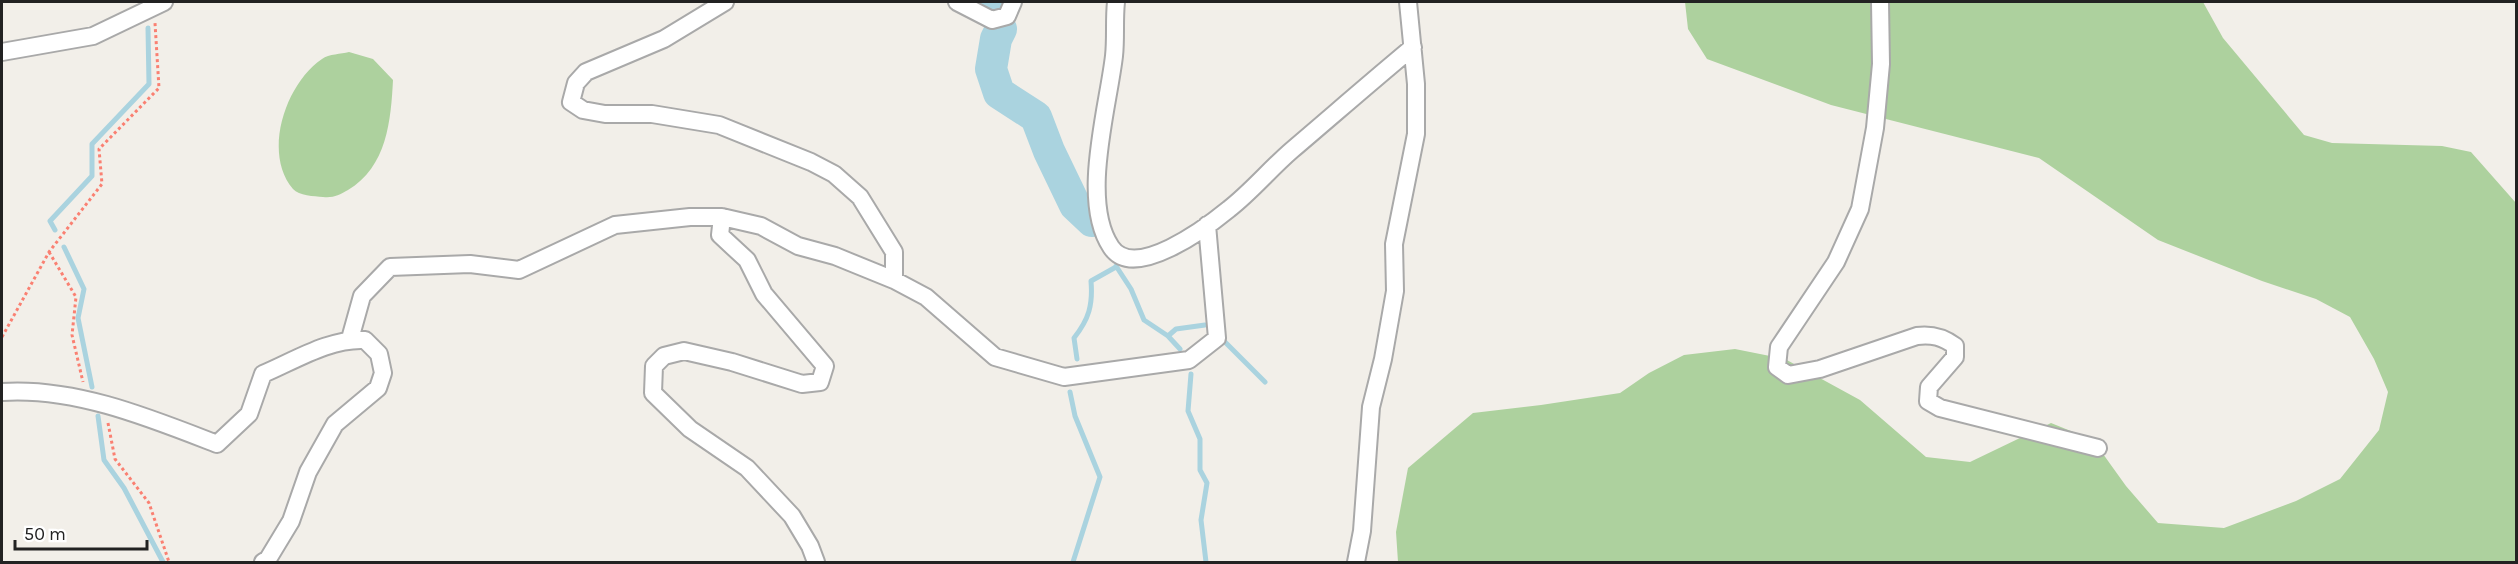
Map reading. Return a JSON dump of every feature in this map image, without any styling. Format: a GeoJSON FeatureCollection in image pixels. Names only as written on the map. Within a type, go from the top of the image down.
{"type":"FeatureCollection","features":[{"type":"Feature","properties":{"kind":"street"},"geometry":{"type":"LineString","coordinates":[[725,2],[664,39],[586,72],[576,83],[571,102],[583,110],[605,114],[652,114],[719,125],[811,162],[834,174],[860,197],[894,252],[894,280]]}},
{"type":"Feature","properties":{"kind":"street"},"geometry":{"type":"LineString","coordinates":[[957,2],[970,6],[992,20],[1007,16],[1013,2]]}},
{"type":"Feature","properties":{"kind":"street"},"geometry":{"type":"LineString","coordinates":[[1116,2],[1114,55],[1097,170],[1097,205],[1103,230],[1111,248],[1120,256],[1132,260],[1156,254],[1183,242],[1230,209],[1275,165],[1413,47]]}},
{"type":"Feature","properties":{"kind":"street"},"geometry":{"type":"LineString","coordinates":[[1356,562],[1362,531],[1365,457],[1371,407],[1383,359],[1395,291],[1394,244],[1416,134],[1416,84],[1408,2]]}},
{"type":"Feature","properties":{"kind":"street"},"geometry":{"type":"LineString","coordinates":[[1880,2],[1879,86],[1875,128],[1860,209],[1836,262],[1779,347],[1778,367],[1788,375],[1820,369],[1927,334],[1945,339],[1955,346],[1955,357],[1929,387],[1928,401],[1940,408],[2098,448]]}},
{"type":"Feature","properties":{"kind":"street"},"geometry":{"type":"LineString","coordinates":[[2,52],[93,36],[159,4]]}},
{"type":"Feature","properties":{"kind":"street"},"geometry":{"type":"LineString","coordinates":[[350,339],[362,296],[390,267],[470,264],[519,270],[615,225],[690,217],[722,217],[761,226],[798,246],[835,256],[894,280],[926,297],[995,357],[1064,377],[1189,360],[1216,338],[1207,225]]}},
{"type":"Feature","properties":{"kind":"street"},"geometry":{"type":"LineString","coordinates":[[722,217],[720,236],[747,260],[764,294],[825,366],[820,382],[802,384],[732,362],[684,351],[664,357],[654,366],[653,393],[690,429],[747,468],[792,516],[810,546],[816,562]]}},
{"type":"Feature","properties":{"kind":"street"},"geometry":{"type":"LineString","coordinates":[[2,392],[23,390],[96,402],[217,444],[249,414],[263,374],[323,348],[350,339],[364,340],[379,354],[383,373],[378,388],[335,424],[308,472],[291,521],[268,559],[263,562]]}},
{"type":"Feature","properties":{"kind":"path"},"geometry":{"type":"LineString","coordinates":[[2,337],[49,252],[102,184],[99,149],[159,88],[159,4]]}},
{"type":"Feature","properties":{"kind":"path"},"geometry":{"type":"LineString","coordinates":[[49,252],[76,297],[72,335],[115,459],[149,503],[169,562]]}},
{"type":"Feature","properties":{"kind":"green space"},"geometry":{"type":"Polygon","coordinates":[[[1685,2],[2203,2],[2223,38],[2304,135],[2332,143],[2442,146],[2471,152],[2516,203],[2516,562],[1398,562],[1396,532],[1408,468],[1473,413],[1620,393],[1649,373],[1684,355],[1735,349],[1785,359],[1860,400],[1926,457],[1970,462],[2051,423],[2093,440],[2126,486],[2158,523],[2224,528],[2296,501],[2340,479],[2379,430],[2388,392],[2374,359],[2350,317],[2316,299],[2262,281],[2158,240],[2039,158],[1831,105],[1707,59],[1688,29],[1685,2]]]}},
{"type":"Feature","properties":{"kind":"green space"},"geometry":{"type":"Polygon","coordinates":[[[349,52],[373,59],[393,80],[391,111],[379,156],[361,180],[339,195],[330,197],[299,193],[293,189],[284,174],[279,157],[282,120],[298,84],[309,70],[325,57],[349,52]]]}},
{"type":"Feature","properties":{"kind":"waterway"},"geometry":{"type":"LineString","coordinates":[[985,2],[988,5]]}},
{"type":"Feature","properties":{"kind":"waterway"},"geometry":{"type":"LineString","coordinates":[[55,230],[50,221],[92,176],[92,144],[149,84],[148,28]]}},
{"type":"Feature","properties":{"kind":"waterway"},"geometry":{"type":"LineString","coordinates":[[1001,29],[996,39],[991,69],[999,93],[1036,117],[1049,151],[1075,205],[1092,221]]}},
{"type":"Feature","properties":{"kind":"waterway"},"geometry":{"type":"LineString","coordinates":[[64,247],[84,289],[78,318],[92,387]]}},
{"type":"Feature","properties":{"kind":"waterway"},"geometry":{"type":"LineString","coordinates":[[1116,266],[1131,289],[1144,320],[1168,336],[1180,349]]}},
{"type":"Feature","properties":{"kind":"waterway"},"geometry":{"type":"LineString","coordinates":[[1077,359],[1074,338],[1089,311],[1091,281],[1116,267]]}},
{"type":"Feature","properties":{"kind":"waterway"},"geometry":{"type":"LineString","coordinates":[[1168,336],[1176,329],[1205,325]]}},
{"type":"Feature","properties":{"kind":"waterway"},"geometry":{"type":"LineString","coordinates":[[1225,342],[1265,382]]}},
{"type":"Feature","properties":{"kind":"waterway"},"geometry":{"type":"LineString","coordinates":[[1191,374],[1188,411],[1200,439],[1200,470],[1207,483],[1201,520],[1206,562]]}},
{"type":"Feature","properties":{"kind":"waterway"},"geometry":{"type":"LineString","coordinates":[[1070,392],[1075,416],[1100,477],[1073,562]]}},
{"type":"Feature","properties":{"kind":"waterway"},"geometry":{"type":"LineString","coordinates":[[98,416],[104,460],[124,488],[163,562]]}}]}
